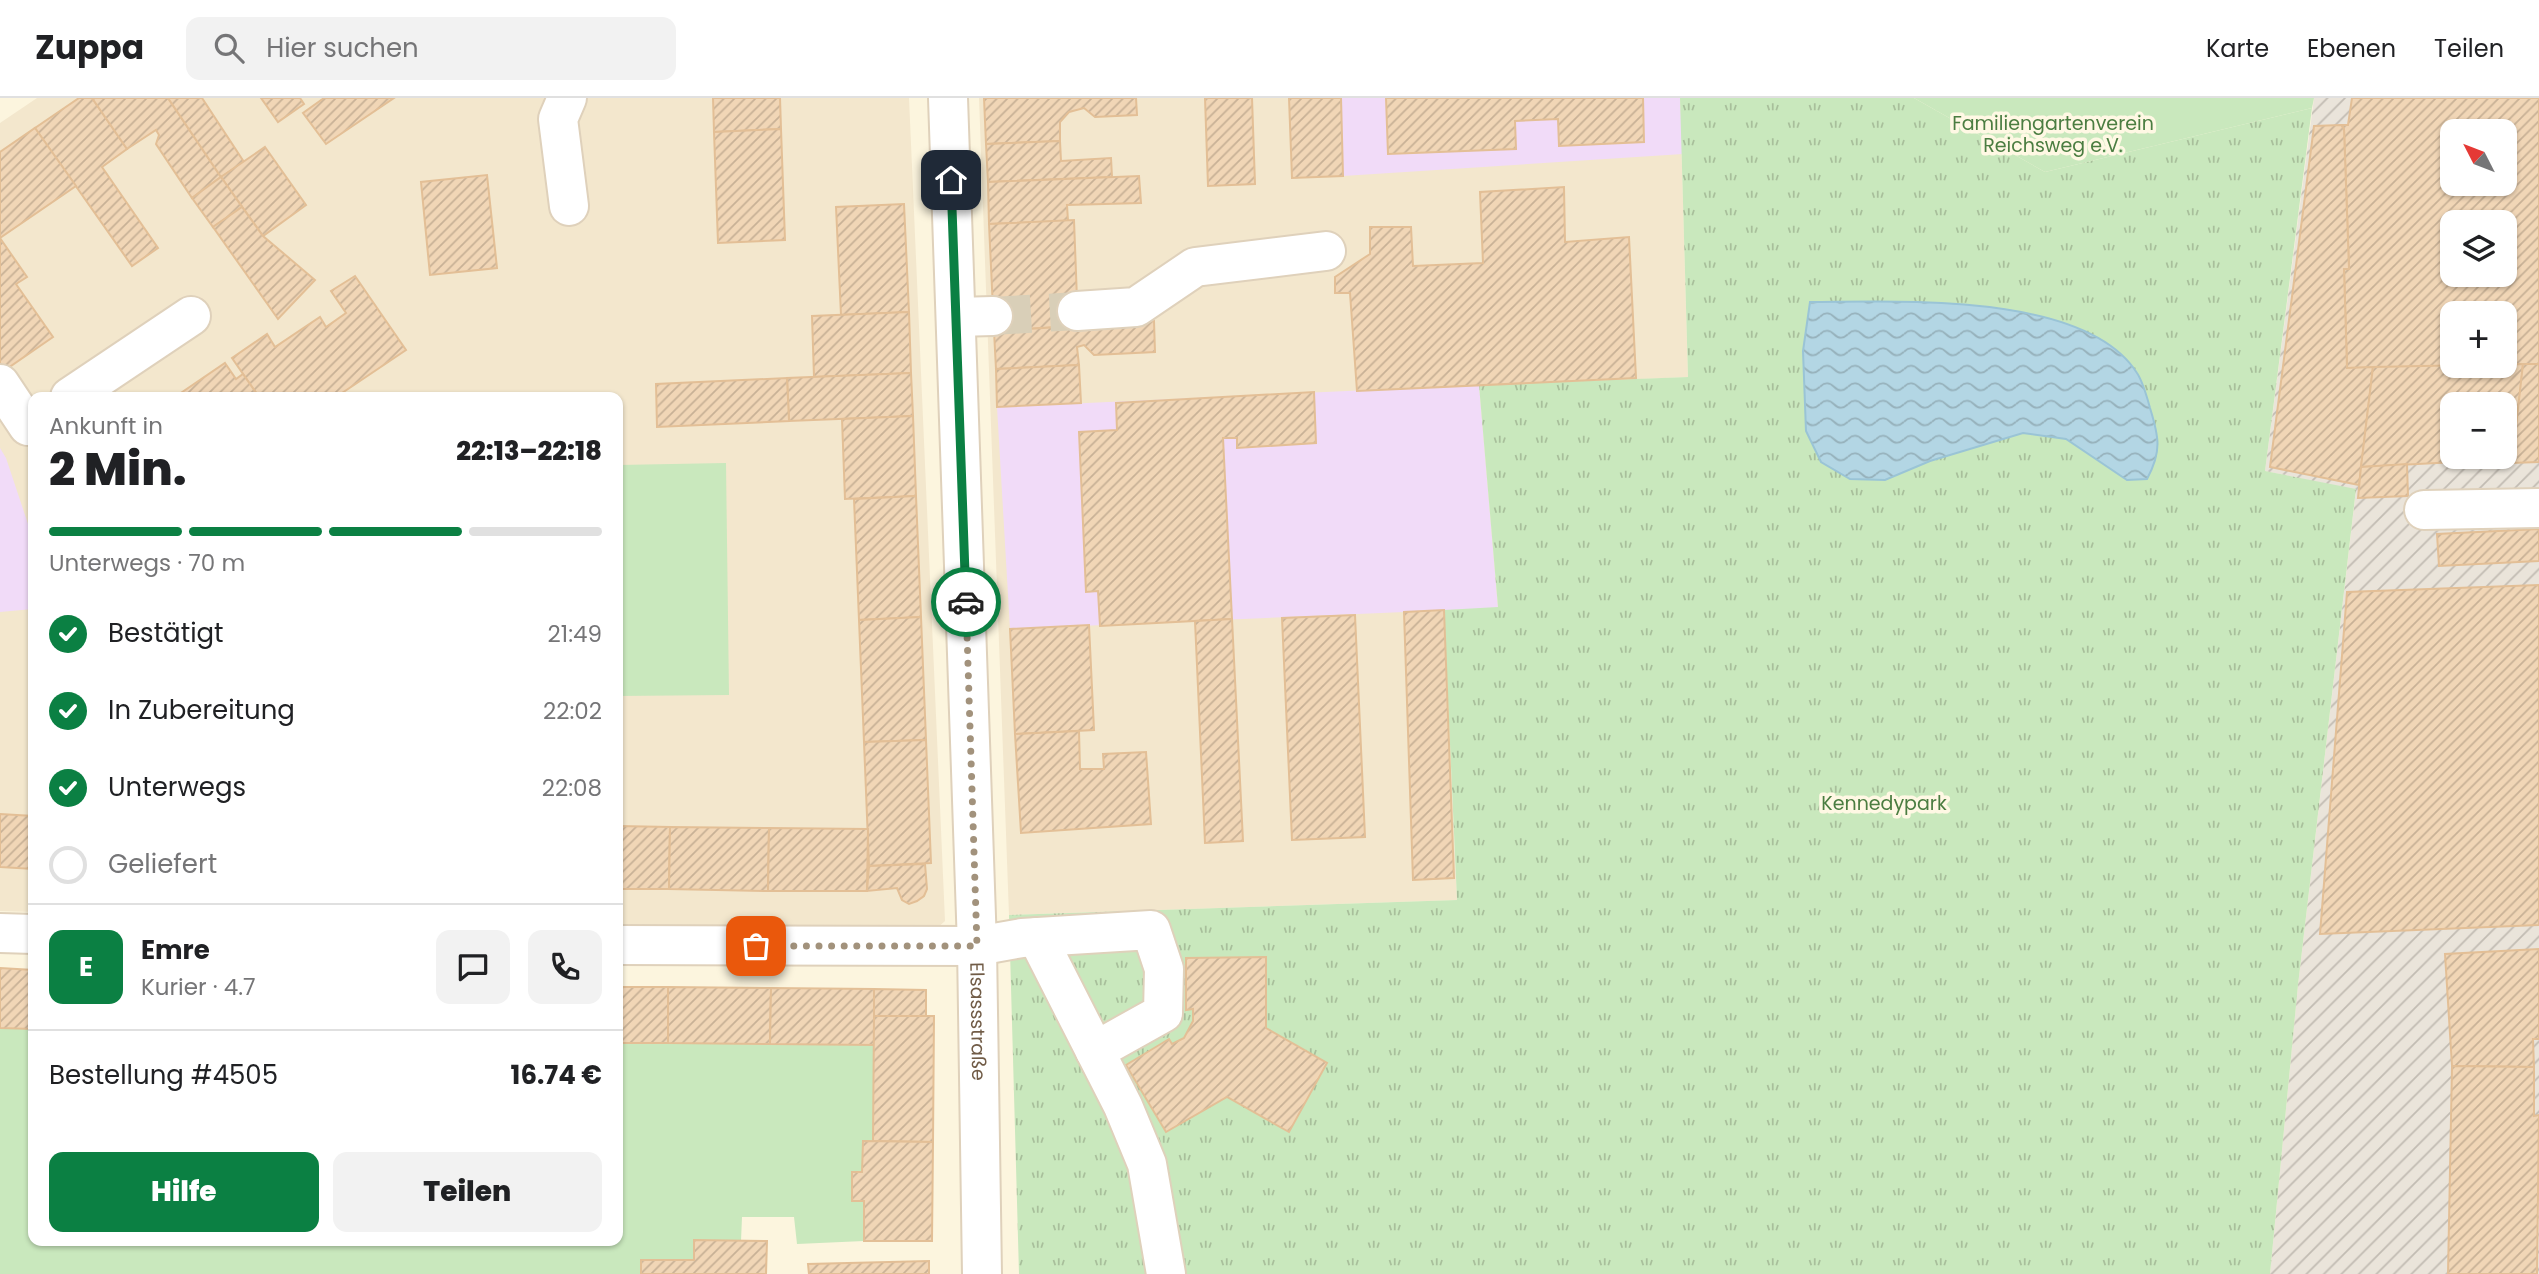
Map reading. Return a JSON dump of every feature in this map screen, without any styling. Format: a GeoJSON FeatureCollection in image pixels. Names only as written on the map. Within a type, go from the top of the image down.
{"type":"FeatureCollection","features":[{"type":"Feature","properties":{"kind":"street"},"geometry":{"type":"LineString","coordinates":[[567,98],[558,119],[569,206]]}},
{"type":"Feature","properties":{"kind":"street","name":"Elsassstraße"},"geometry":{"type":"LineString","coordinates":[[948,98],[975,316],[977,946],[982,1274]]}},
{"type":"Feature","properties":{"kind":"street"},"geometry":{"type":"LineString","coordinates":[[1077,311],[1136,307],[1195,267],[1326,251]]}},
{"type":"Feature","properties":{"kind":"street"},"geometry":{"type":"LineString","coordinates":[[77,392],[191,316]]}},
{"type":"Feature","properties":{"kind":"street"},"geometry":{"type":"LineString","coordinates":[[0,384],[28,426]]}},
{"type":"Feature","properties":{"kind":"street"},"geometry":{"type":"LineString","coordinates":[[2424,510],[2539,508]]}},
{"type":"Feature","properties":{"kind":"street"},"geometry":{"type":"LineString","coordinates":[[623,945],[977,946],[1037,937],[1152,930],[1164,969],[1163,1013],[1095,1051]]}},
{"type":"Feature","properties":{"kind":"street"},"geometry":{"type":"LineString","coordinates":[[0,933],[28,934]]}},
{"type":"Feature","properties":{"kind":"street"},"geometry":{"type":"LineString","coordinates":[[1037,937],[1095,1051],[1147,1164],[1166,1274]]}},
{"type":"Feature","properties":{"kind":"shaded area"},"geometry":{"type":"Polygon","coordinates":[[[37,98],[909,98],[945,921],[934,931],[623,929],[623,392],[28,392],[28,912],[0,911],[0,123],[37,98]]]}},
{"type":"Feature","properties":{"kind":"shaded area"},"geometry":{"type":"Polygon","coordinates":[[[979,98],[1680,98],[1688,377],[1479,386],[1498,608],[1444,611],[1457,900],[1009,915],[979,98]]]}},
{"type":"Feature","properties":{"kind":"shaded area"},"geometry":{"type":"Polygon","coordinates":[[[1341,98],[1680,98],[1683,154],[1343,176],[1341,98]]]}},
{"type":"Feature","properties":{"kind":"shaded area"},"geometry":{"type":"Polygon","coordinates":[[[2314,98],[2539,98],[2539,1274],[2270,1274],[2298,985],[2356,490],[2265,471],[2314,98]]]}},
{"type":"Feature","properties":{"kind":"shaded area"},"geometry":{"type":"Polygon","coordinates":[[[1479,385],[1498,608],[1010,629],[997,407],[1479,385]]]}},
{"type":"Feature","properties":{"kind":"shaded area"},"geometry":{"type":"Polygon","coordinates":[[[0,448],[6,458],[28,524],[28,609],[0,612],[0,448]]]}},
{"type":"Feature","properties":{"kind":"green space","name":"Kennedypark"},"geometry":{"type":"Polygon","coordinates":[[[1680,98],[1914,98],[2045,172],[2312,108],[2265,471],[2356,489],[2298,985],[2270,1274],[1019,1274],[1009,915],[1457,900],[1444,610],[1498,607],[1479,385],[1688,377],[1680,98]]]}},
{"type":"Feature","properties":{"kind":"green space","name":"Familiengartenverein Reichsweg e.V."},"geometry":{"type":"Polygon","coordinates":[[[1914,98],[2314,98],[2312,108],[2045,172],[1914,98]]]}},
{"type":"Feature","properties":{"kind":"green space"},"geometry":{"type":"Polygon","coordinates":[[[726,463],[729,695],[623,696],[623,465],[726,463]]]}},
{"type":"Feature","properties":{"kind":"green space"},"geometry":{"type":"Polygon","coordinates":[[[0,1028],[28,1029],[28,1246],[623,1246],[623,1043],[874,1045],[873,1141],[863,1141],[862,1172],[852,1172],[852,1201],[864,1201],[864,1241],[797,1244],[794,1217],[742,1217],[741,1241],[694,1241],[694,1260],[642,1260],[641,1274],[0,1274],[0,1028]]]}},
{"type":"Feature","properties":{"kind":"water"},"geometry":{"type":"Polygon","coordinates":[[[1810,302],[1938,303],[1986,307],[2033,314],[2076,327],[2112,346],[2141,381],[2158,444],[2147,479],[2127,480],[2066,439],[2023,433],[1930,461],[1885,480],[1850,479],[1821,462],[1806,431],[1803,351],[1810,302]]]}},
{"type":"Feature","properties":{"kind":"building"},"geometry":{"type":"Polygon","coordinates":[[[79,98],[92,98],[127,149],[102,167],[158,248],[132,266],[35,128],[79,98]]]}},
{"type":"Feature","properties":{"kind":"building"},"geometry":{"type":"Polygon","coordinates":[[[92,98],[168,98],[221,177],[192,198],[156,144],[159,135],[156,130],[127,149],[92,98]]]}},
{"type":"Feature","properties":{"kind":"building"},"geometry":{"type":"Polygon","coordinates":[[[168,98],[202,98],[244,162],[221,177],[168,98]]]}},
{"type":"Feature","properties":{"kind":"building"},"geometry":{"type":"Polygon","coordinates":[[[261,98],[300,98],[304,104],[278,122],[261,98]]]}},
{"type":"Feature","properties":{"kind":"building"},"geometry":{"type":"Polygon","coordinates":[[[324,98],[394,98],[326,144],[303,113],[324,98]]]}},
{"type":"Feature","properties":{"kind":"building"},"geometry":{"type":"Polygon","coordinates":[[[713,98],[780,98],[781,129],[714,132],[713,98]]]}},
{"type":"Feature","properties":{"kind":"building"},"geometry":{"type":"Polygon","coordinates":[[[984,98],[1136,98],[1137,115],[1095,117],[1084,108],[1069,112],[1060,122],[1060,141],[986,144],[984,98]]]}},
{"type":"Feature","properties":{"kind":"building"},"geometry":{"type":"Polygon","coordinates":[[[1205,98],[1252,98],[1255,184],[1208,186],[1205,98]]]}},
{"type":"Feature","properties":{"kind":"building"},"geometry":{"type":"Polygon","coordinates":[[[1289,98],[1341,98],[1343,176],[1292,178],[1289,98]]]}},
{"type":"Feature","properties":{"kind":"building"},"geometry":{"type":"Polygon","coordinates":[[[1386,98],[1643,98],[1644,142],[1559,146],[1558,119],[1515,121],[1516,149],[1388,154],[1386,98]]]}},
{"type":"Feature","properties":{"kind":"building"},"geometry":{"type":"Polygon","coordinates":[[[2352,98],[2539,98],[2539,364],[2517,365],[2517,301],[2440,301],[2440,366],[2347,368],[2344,269],[2349,269],[2344,129],[2341,125],[2348,125],[2352,98]]]}},
{"type":"Feature","properties":{"kind":"building"},"geometry":{"type":"Polygon","coordinates":[[[2341,125],[2344,129],[2349,269],[2344,269],[2347,368],[2373,367],[2359,485],[2270,467],[2314,126],[2341,125]]]}},
{"type":"Feature","properties":{"kind":"building"},"geometry":{"type":"Polygon","coordinates":[[[35,128],[76,186],[0,238],[0,152],[35,128]]]}},
{"type":"Feature","properties":{"kind":"building"},"geometry":{"type":"Polygon","coordinates":[[[781,129],[785,240],[718,243],[714,132],[781,129]]]}},
{"type":"Feature","properties":{"kind":"building"},"geometry":{"type":"Polygon","coordinates":[[[1060,141],[1061,161],[1111,158],[1112,177],[988,182],[986,144],[1060,141]]]}},
{"type":"Feature","properties":{"kind":"building"},"geometry":{"type":"Polygon","coordinates":[[[265,147],[306,205],[263,236],[221,177],[265,147]]]}},
{"type":"Feature","properties":{"kind":"building"},"geometry":{"type":"Polygon","coordinates":[[[487,175],[497,268],[430,275],[421,182],[487,175]]]}},
{"type":"Feature","properties":{"kind":"building"},"geometry":{"type":"Polygon","coordinates":[[[1139,176],[1141,203],[1067,205],[1068,221],[989,224],[988,182],[1139,176]]]}},
{"type":"Feature","properties":{"kind":"building"},"geometry":{"type":"Polygon","coordinates":[[[221,177],[242,207],[213,227],[192,198],[221,177]]]}},
{"type":"Feature","properties":{"kind":"building"},"geometry":{"type":"Polygon","coordinates":[[[1564,187],[1565,242],[1629,237],[1636,378],[1357,391],[1350,293],[1335,293],[1335,277],[1370,254],[1370,227],[1411,227],[1413,266],[1483,263],[1480,192],[1564,187]]]}},
{"type":"Feature","properties":{"kind":"building"},"geometry":{"type":"Polygon","coordinates":[[[904,204],[909,312],[841,315],[836,207],[904,204]]]}},
{"type":"Feature","properties":{"kind":"building"},"geometry":{"type":"Polygon","coordinates":[[[242,207],[263,236],[315,280],[278,319],[213,227],[242,207]]]}},
{"type":"Feature","properties":{"kind":"building"},"geometry":{"type":"Polygon","coordinates":[[[1074,220],[1078,326],[994,331],[989,224],[1074,220]]]}},
{"type":"Feature","properties":{"kind":"building"},"geometry":{"type":"Polygon","coordinates":[[[0,238],[27,277],[16,284],[53,337],[5,370],[0,363],[0,238]]]}},
{"type":"Feature","properties":{"kind":"building"},"geometry":{"type":"Polygon","coordinates":[[[355,276],[406,350],[343,392],[256,392],[232,358],[267,334],[275,347],[320,317],[326,327],[346,313],[331,291],[355,276]]]}},
{"type":"Feature","properties":{"kind":"building"},"geometry":{"type":"Polygon","coordinates":[[[909,312],[911,373],[814,377],[812,316],[909,312]]]}},
{"type":"Feature","properties":{"kind":"building"},"geometry":{"type":"Polygon","coordinates":[[[1154,321],[1155,352],[1094,355],[1084,345],[1077,347],[1079,365],[996,369],[994,331],[1154,321]]]}},
{"type":"Feature","properties":{"kind":"building"},"geometry":{"type":"Polygon","coordinates":[[[225,363],[236,379],[243,374],[256,392],[182,392],[225,363]]]}},
{"type":"Feature","properties":{"kind":"building"},"geometry":{"type":"Polygon","coordinates":[[[2517,364],[2523,364],[2517,421],[2517,392],[2440,392],[2440,463],[2361,467],[2373,367],[2440,366],[2440,378],[2517,378],[2517,364]]]}},
{"type":"Feature","properties":{"kind":"building"},"geometry":{"type":"Polygon","coordinates":[[[2523,364],[2539,364],[2539,462],[2517,463],[2517,418],[2523,364]]]}},
{"type":"Feature","properties":{"kind":"building"},"geometry":{"type":"Polygon","coordinates":[[[1079,365],[1081,403],[997,407],[996,369],[1079,365]]]}},
{"type":"Feature","properties":{"kind":"building"},"geometry":{"type":"Polygon","coordinates":[[[911,373],[913,416],[789,421],[787,378],[911,373]]]}},
{"type":"Feature","properties":{"kind":"building"},"geometry":{"type":"Polygon","coordinates":[[[787,378],[789,421],[657,427],[656,384],[787,378]]]}},
{"type":"Feature","properties":{"kind":"building"},"geometry":{"type":"Polygon","coordinates":[[[1314,392],[1316,443],[1237,448],[1237,438],[1223,438],[1232,619],[1100,626],[1098,591],[1086,592],[1079,432],[1117,430],[1116,403],[1314,392]]]}},
{"type":"Feature","properties":{"kind":"building"},"geometry":{"type":"Polygon","coordinates":[[[913,416],[916,496],[845,499],[842,419],[913,416]]]}},
{"type":"Feature","properties":{"kind":"building"},"geometry":{"type":"Polygon","coordinates":[[[2407,464],[2408,496],[2358,498],[2361,467],[2407,464]]]}},
{"type":"Feature","properties":{"kind":"building"},"geometry":{"type":"Polygon","coordinates":[[[916,496],[921,617],[859,620],[854,499],[916,496]]]}},
{"type":"Feature","properties":{"kind":"building"},"geometry":{"type":"Polygon","coordinates":[[[2539,529],[2539,561],[2439,566],[2437,534],[2539,529]]]}},
{"type":"Feature","properties":{"kind":"building"},"geometry":{"type":"Polygon","coordinates":[[[2539,585],[2539,925],[2320,934],[2347,592],[2539,585]]]}},
{"type":"Feature","properties":{"kind":"building"},"geometry":{"type":"Polygon","coordinates":[[[1444,610],[1454,878],[1413,880],[1404,612],[1444,610]]]}},
{"type":"Feature","properties":{"kind":"building"},"geometry":{"type":"Polygon","coordinates":[[[1355,615],[1365,837],[1292,840],[1282,618],[1355,615]]]}},
{"type":"Feature","properties":{"kind":"building"},"geometry":{"type":"Polygon","coordinates":[[[921,617],[926,740],[864,742],[859,620],[921,617]]]}},
{"type":"Feature","properties":{"kind":"building"},"geometry":{"type":"Polygon","coordinates":[[[1232,619],[1243,841],[1205,843],[1195,621],[1232,619]]]}},
{"type":"Feature","properties":{"kind":"building"},"geometry":{"type":"Polygon","coordinates":[[[1089,625],[1094,730],[1015,734],[1010,629],[1089,625]]]}},
{"type":"Feature","properties":{"kind":"building"},"geometry":{"type":"Polygon","coordinates":[[[1079,731],[1080,769],[1104,769],[1103,754],[1146,752],[1151,824],[1021,833],[1015,734],[1079,731]]]}},
{"type":"Feature","properties":{"kind":"building"},"geometry":{"type":"Polygon","coordinates":[[[926,740],[931,863],[869,866],[864,742],[926,740]]]}},
{"type":"Feature","properties":{"kind":"building"},"geometry":{"type":"Polygon","coordinates":[[[0,814],[28,816],[28,869],[0,867],[0,814]]]}},
{"type":"Feature","properties":{"kind":"building"},"geometry":{"type":"Polygon","coordinates":[[[623,826],[670,827],[669,889],[623,889],[623,826]]]}},
{"type":"Feature","properties":{"kind":"building"},"geometry":{"type":"Polygon","coordinates":[[[670,827],[769,828],[768,891],[669,889],[670,827]]]}},
{"type":"Feature","properties":{"kind":"building"},"geometry":{"type":"Polygon","coordinates":[[[769,828],[868,829],[867,891],[768,891],[769,828]]]}},
{"type":"Feature","properties":{"kind":"building"},"geometry":{"type":"Polygon","coordinates":[[[925,864],[927,889],[924,896],[917,901],[909,904],[902,900],[897,888],[867,891],[869,866],[925,864]]]}},
{"type":"Feature","properties":{"kind":"building"},"geometry":{"type":"Polygon","coordinates":[[[2539,949],[2539,1039],[2533,1039],[2534,1067],[2452,1066],[2445,954],[2539,949]]]}},
{"type":"Feature","properties":{"kind":"building"},"geometry":{"type":"Polygon","coordinates":[[[1266,957],[1266,1028],[1327,1063],[1289,1132],[1227,1097],[1166,1132],[1126,1065],[1169,1039],[1172,1044],[1184,1038],[1193,1021],[1193,1009],[1186,1010],[1186,958],[1266,957]]]}},
{"type":"Feature","properties":{"kind":"building"},"geometry":{"type":"Polygon","coordinates":[[[0,968],[28,970],[28,1029],[0,1028],[0,968]]]}},
{"type":"Feature","properties":{"kind":"building"},"geometry":{"type":"Polygon","coordinates":[[[623,987],[668,987],[668,1043],[623,1043],[623,987]]]}},
{"type":"Feature","properties":{"kind":"building"},"geometry":{"type":"Polygon","coordinates":[[[668,987],[771,988],[770,1044],[668,1043],[668,987]]]}},
{"type":"Feature","properties":{"kind":"building"},"geometry":{"type":"Polygon","coordinates":[[[771,988],[874,989],[874,1045],[770,1044],[771,988]]]}},
{"type":"Feature","properties":{"kind":"building"},"geometry":{"type":"Polygon","coordinates":[[[874,989],[926,990],[926,1016],[874,1016],[874,989]]]}},
{"type":"Feature","properties":{"kind":"building"},"geometry":{"type":"Polygon","coordinates":[[[874,1016],[934,1016],[933,1142],[873,1141],[874,1016]]]}},
{"type":"Feature","properties":{"kind":"building"},"geometry":{"type":"Polygon","coordinates":[[[2452,1066],[2534,1067],[2534,1116],[2539,1115],[2537,1274],[2448,1274],[2452,1066]]]}},
{"type":"Feature","properties":{"kind":"building"},"geometry":{"type":"Polygon","coordinates":[[[863,1141],[933,1142],[932,1241],[864,1241],[864,1201],[852,1201],[852,1172],[862,1172],[863,1141]]]}},
{"type":"Feature","properties":{"kind":"building"},"geometry":{"type":"Polygon","coordinates":[[[694,1240],[767,1241],[766,1274],[641,1274],[641,1260],[694,1260],[694,1240]]]}},
{"type":"Feature","properties":{"kind":"building"},"geometry":{"type":"Polygon","coordinates":[[[929,1261],[929,1274],[809,1274],[808,1264],[929,1261]]]}},
{"type":"Feature","properties":{"kind":"tunnel"},"geometry":{"type":"LineString","coordinates":[[993,316],[1077,311]]}},
{"type":"Feature","properties":{"kind":"way so far"},"geometry":{"type":"LineString","coordinates":[[756,946],[977,946],[966,602]]}},
{"type":"Feature","properties":{"kind":"route"},"geometry":{"type":"LineString","coordinates":[[951,180],[966,602]]}}]}
